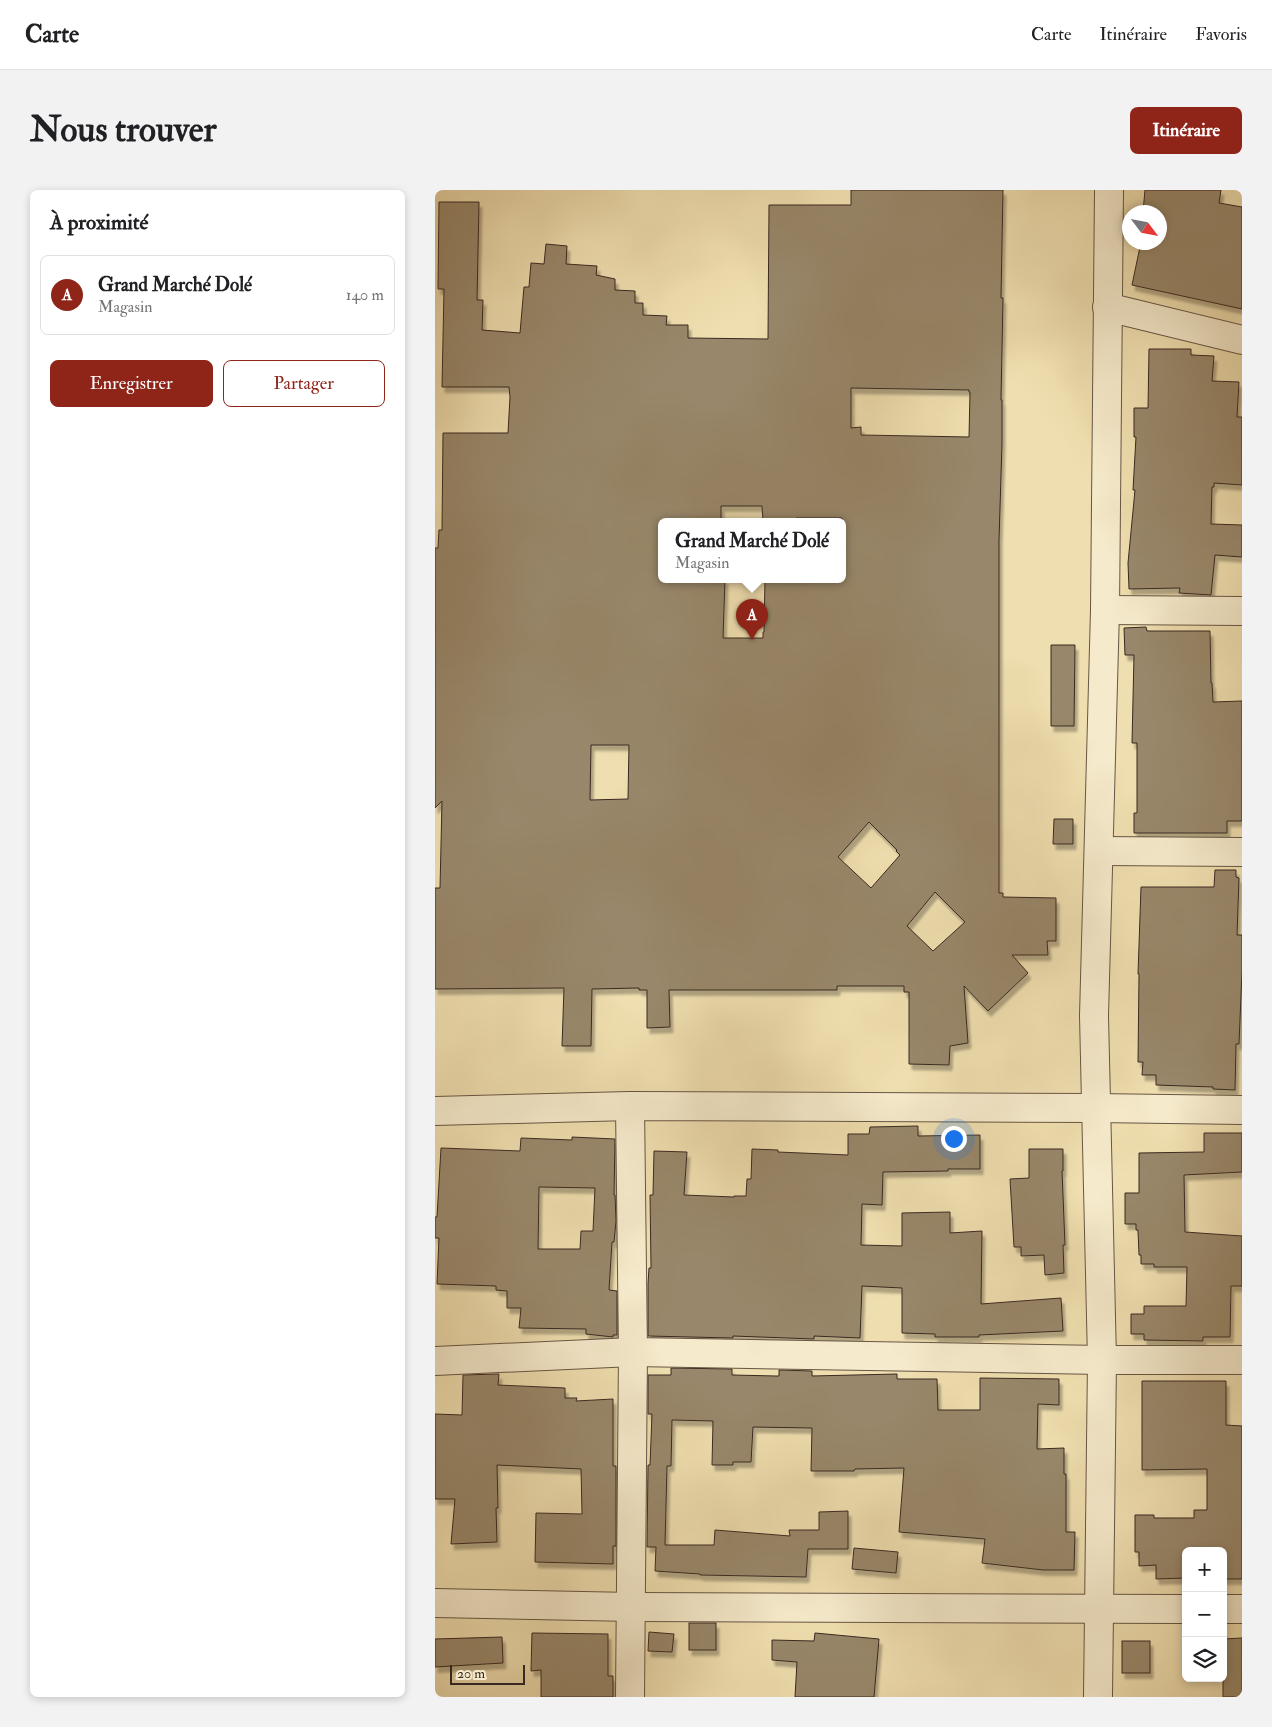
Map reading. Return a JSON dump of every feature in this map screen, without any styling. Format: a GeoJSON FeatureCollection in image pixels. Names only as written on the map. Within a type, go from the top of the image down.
{"type":"FeatureCollection","features":[{"type":"Feature","properties":{"kind":"street"},"geometry":{"type":"LineString","coordinates":[[1098,1697],[1102,1360],[1094,1016],[1105,610],[1109,190]]}},
{"type":"Feature","properties":{"kind":"street"},"geometry":{"type":"LineString","coordinates":[[1107,308],[1242,340]]}},
{"type":"Feature","properties":{"kind":"street"},"geometry":{"type":"LineString","coordinates":[[1105,610],[1242,611]]}},
{"type":"Feature","properties":{"kind":"street"},"geometry":{"type":"LineString","coordinates":[[1099,851],[1242,852]]}},
{"type":"Feature","properties":{"kind":"street"},"geometry":{"type":"LineString","coordinates":[[630,1106],[633,1352],[630,1697]]}},
{"type":"Feature","properties":{"kind":"street"},"geometry":{"type":"LineString","coordinates":[[435,1111],[630,1106],[1242,1110]]}},
{"type":"Feature","properties":{"kind":"street"},"geometry":{"type":"LineString","coordinates":[[435,1361],[633,1352],[1102,1360],[1242,1360]]}},
{"type":"Feature","properties":{"kind":"street"},"geometry":{"type":"LineString","coordinates":[[435,1603],[632,1607],[1182,1609]]}},
{"type":"Feature","properties":{"kind":"street"},"geometry":{"type":"LineString","coordinates":[[1227,1609],[1242,1609]]}},
{"type":"Feature","properties":{"kind":"building"},"geometry":{"type":"Polygon","coordinates":[[[851,190],[1003,190],[1001,298],[1003,298],[1002,444],[999,540],[999,893],[1003,893],[1003,897],[1056,898],[1056,941],[1047,941],[1048,955],[1012,955],[1028,973],[988,1011],[964,986],[968,1043],[950,1046],[949,1065],[909,1064],[909,992],[904,992],[904,986],[837,986],[837,990],[669,990],[670,1027],[647,1028],[647,990],[639,990],[639,988],[592,989],[591,1046],[562,1046],[564,988],[435,989],[435,888],[440,888],[442,801],[435,808],[435,548],[438,548],[439,530],[442,530],[443,433],[508,433],[510,397],[509,387],[442,387],[444,289],[438,289],[439,202],[479,202],[477,300],[483,300],[482,330],[520,333],[524,287],[529,287],[531,263],[544,264],[546,244],[567,246],[566,264],[597,266],[596,275],[615,279],[615,290],[635,291],[635,303],[643,303],[643,315],[667,316],[666,325],[688,325],[688,338],[768,339],[769,205],[851,205],[851,190]],[[851,388],[851,428],[861,427],[861,435],[969,437],[969,390],[851,388]],[[591,745],[590,800],[628,799],[629,745],[591,745]],[[869,822],[838,857],[871,888],[900,855],[869,822]],[[935,892],[907,926],[933,951],[965,922],[935,892]]]}},
{"type":"Feature","properties":{"kind":"building"},"geometry":{"type":"Polygon","coordinates":[[[1145,190],[1221,190],[1219,203],[1242,207],[1242,309],[1132,285],[1139,250],[1167,250],[1167,205],[1144,205],[1145,190]]]}},
{"type":"Feature","properties":{"kind":"building"},"geometry":{"type":"Polygon","coordinates":[[[1149,349],[1191,349],[1191,355],[1214,356],[1212,381],[1239,382],[1237,417],[1242,417],[1242,485],[1214,483],[1214,487],[1212,487],[1211,524],[1242,525],[1242,557],[1215,555],[1211,595],[1179,593],[1180,588],[1129,589],[1128,563],[1135,490],[1133,490],[1136,437],[1134,437],[1134,408],[1148,408],[1149,349]]]}},
{"type":"Feature","properties":{"kind":"building"},"geometry":{"type":"Polygon","coordinates":[[[1146,627],[1147,631],[1210,631],[1213,702],[1242,701],[1242,821],[1227,821],[1227,833],[1134,833],[1134,813],[1137,813],[1137,743],[1132,743],[1134,655],[1125,655],[1124,628],[1146,627]]]}},
{"type":"Feature","properties":{"kind":"building"},"geometry":{"type":"Polygon","coordinates":[[[1051,645],[1075,645],[1074,726],[1051,726],[1051,645]]]}},
{"type":"Feature","properties":{"kind":"building"},"geometry":{"type":"Polygon","coordinates":[[[1054,819],[1073,819],[1073,844],[1053,844],[1054,819]]]}},
{"type":"Feature","properties":{"kind":"building"},"geometry":{"type":"Polygon","coordinates":[[[1215,870],[1236,870],[1236,877],[1239,878],[1237,935],[1242,935],[1242,972],[1239,1044],[1236,1044],[1235,1090],[1213,1089],[1213,1087],[1156,1085],[1156,1075],[1142,1075],[1143,1062],[1138,1062],[1138,974],[1141,887],[1214,887],[1215,870]]]}},
{"type":"Feature","properties":{"kind":"building"},"geometry":{"type":"Polygon","coordinates":[[[918,1126],[918,1136],[980,1135],[980,1169],[883,1172],[882,1205],[862,1204],[861,1245],[902,1246],[902,1213],[950,1212],[950,1233],[982,1231],[981,1304],[1061,1298],[1063,1331],[979,1335],[979,1337],[935,1337],[935,1334],[902,1333],[902,1288],[862,1286],[860,1338],[814,1336],[814,1339],[733,1336],[733,1338],[648,1336],[648,1284],[649,1268],[651,1268],[650,1195],[653,1195],[654,1151],[687,1152],[684,1195],[746,1196],[747,1179],[751,1179],[752,1149],[848,1155],[848,1134],[869,1134],[870,1127],[918,1126]]]}},
{"type":"Feature","properties":{"kind":"building"},"geometry":{"type":"Polygon","coordinates":[[[1204,1133],[1242,1133],[1242,1172],[1184,1175],[1185,1232],[1242,1236],[1242,1286],[1231,1286],[1230,1337],[1203,1337],[1203,1341],[1144,1340],[1144,1334],[1131,1334],[1131,1314],[1144,1314],[1144,1306],[1186,1306],[1187,1267],[1154,1267],[1154,1264],[1141,1264],[1136,1224],[1125,1224],[1125,1193],[1139,1193],[1139,1153],[1204,1152],[1204,1133]]]}},
{"type":"Feature","properties":{"kind":"building"},"geometry":{"type":"Polygon","coordinates":[[[572,1137],[615,1139],[614,1195],[616,1221],[614,1242],[612,1242],[609,1290],[617,1291],[617,1335],[613,1335],[613,1337],[586,1334],[586,1329],[519,1328],[521,1308],[507,1308],[507,1291],[496,1290],[496,1286],[437,1284],[439,1238],[435,1238],[435,1217],[437,1217],[441,1148],[520,1151],[521,1138],[572,1140],[572,1137]],[[539,1187],[538,1249],[580,1249],[581,1231],[593,1231],[595,1188],[539,1187]]]}},
{"type":"Feature","properties":{"kind":"building"},"geometry":{"type":"Polygon","coordinates":[[[1029,1149],[1063,1149],[1064,1273],[1045,1275],[1044,1255],[1021,1256],[1021,1247],[1014,1247],[1010,1179],[1029,1178],[1029,1149]]]}},
{"type":"Feature","properties":{"kind":"building"},"geometry":{"type":"Polygon","coordinates":[[[671,1368],[732,1369],[732,1375],[779,1376],[779,1370],[812,1371],[812,1376],[897,1374],[897,1379],[937,1379],[938,1410],[980,1410],[980,1378],[1059,1379],[1059,1405],[1038,1404],[1037,1449],[1064,1448],[1066,1532],[1075,1532],[1074,1570],[1043,1570],[982,1563],[985,1539],[899,1532],[904,1468],[811,1471],[812,1428],[753,1427],[751,1462],[733,1462],[733,1465],[712,1465],[713,1421],[672,1420],[671,1466],[667,1466],[665,1545],[714,1545],[715,1530],[790,1536],[789,1530],[819,1530],[819,1512],[848,1511],[848,1549],[808,1549],[806,1577],[700,1575],[655,1571],[656,1547],[647,1547],[648,1465],[650,1465],[652,1414],[648,1414],[648,1375],[671,1375],[671,1368]]]}},
{"type":"Feature","properties":{"kind":"building"},"geometry":{"type":"Polygon","coordinates":[[[499,1374],[498,1385],[565,1388],[565,1398],[577,1398],[576,1401],[613,1399],[613,1466],[616,1466],[616,1546],[613,1546],[613,1564],[535,1562],[536,1513],[582,1514],[581,1469],[497,1465],[497,1542],[451,1544],[455,1499],[435,1499],[435,1414],[462,1415],[463,1375],[499,1374]]]}},
{"type":"Feature","properties":{"kind":"building"},"geometry":{"type":"Polygon","coordinates":[[[1142,1381],[1226,1381],[1226,1425],[1242,1426],[1242,1579],[1227,1579],[1227,1547],[1182,1547],[1182,1578],[1156,1579],[1156,1565],[1139,1566],[1139,1552],[1135,1552],[1135,1515],[1154,1515],[1154,1518],[1194,1518],[1194,1510],[1207,1510],[1207,1469],[1142,1470],[1142,1381]]]}},
{"type":"Feature","properties":{"kind":"building"},"geometry":{"type":"Polygon","coordinates":[[[854,1548],[898,1552],[896,1573],[852,1569],[854,1548]]]}},
{"type":"Feature","properties":{"kind":"building"},"geometry":{"type":"Polygon","coordinates":[[[689,1623],[716,1623],[716,1650],[689,1650],[689,1623]]]}},
{"type":"Feature","properties":{"kind":"building"},"geometry":{"type":"Polygon","coordinates":[[[649,1632],[674,1634],[672,1652],[648,1651],[649,1632]]]}},
{"type":"Feature","properties":{"kind":"building"},"geometry":{"type":"Polygon","coordinates":[[[532,1633],[608,1634],[608,1676],[613,1676],[613,1697],[541,1697],[541,1670],[531,1671],[532,1633]]]}},
{"type":"Feature","properties":{"kind":"building"},"geometry":{"type":"Polygon","coordinates":[[[815,1633],[879,1639],[874,1697],[795,1697],[797,1662],[772,1660],[772,1640],[814,1641],[815,1633]]]}},
{"type":"Feature","properties":{"kind":"building"},"geometry":{"type":"Polygon","coordinates":[[[502,1637],[503,1663],[435,1667],[435,1639],[502,1637]]]}},
{"type":"Feature","properties":{"kind":"building"},"geometry":{"type":"Polygon","coordinates":[[[1242,1638],[1242,1697],[1223,1697],[1223,1682],[1227,1682],[1227,1639],[1242,1638]]]}},
{"type":"Feature","properties":{"kind":"building"},"geometry":{"type":"Polygon","coordinates":[[[1122,1641],[1150,1641],[1150,1673],[1122,1673],[1122,1641]]]}},
{"type":"Feature","properties":{"kind":"place","name":"Grand Marché Dolé"},"geometry":{"type":"Point","coordinates":[752,640]}}]}
